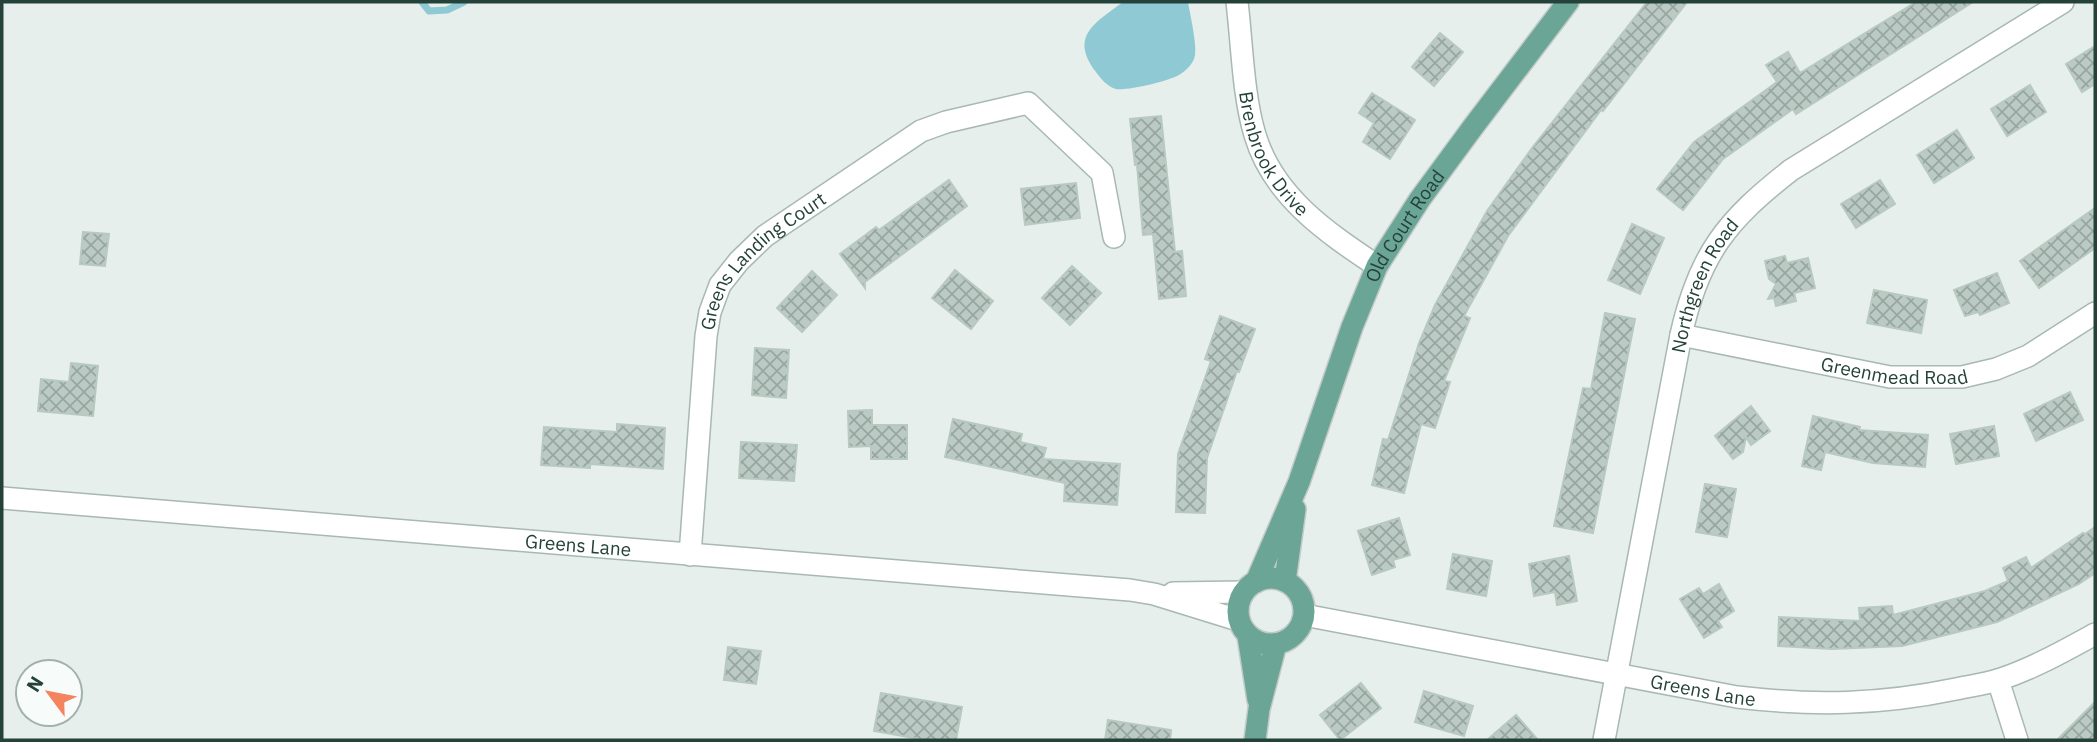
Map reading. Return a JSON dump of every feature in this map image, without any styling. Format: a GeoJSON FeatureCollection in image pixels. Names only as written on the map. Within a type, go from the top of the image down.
{"type":"FeatureCollection","features":[{"type":"Feature","properties":{"kind":"main road","name":"Old Court Road"},"geometry":{"type":"LineString","coordinates":[[1250,587],[1299,482],[1352,327],[1377,266],[1458,147],[1569,2]]}},
{"type":"Feature","properties":{"kind":"main road","name":"Old Court Road"},"geometry":{"type":"LineString","coordinates":[[1285,581],[1299,482]]}},
{"type":"Feature","properties":{"kind":"main road"},"geometry":{"type":"LineString","coordinates":[[1243,628],[1261,644],[1276,645],[1295,635],[1304,615],[1304,607],[1297,592],[1285,581],[1275,578],[1250,587],[1238,606],[1259,709]]}},
{"type":"Feature","properties":{"kind":"main road"},"geometry":{"type":"LineString","coordinates":[[1255,740],[1259,709],[1276,645]]}},
{"type":"Feature","properties":{"kind":"street","name":"Brenbrook Drive"},"geometry":{"type":"LineString","coordinates":[[1237,2],[1255,135],[1272,173],[1297,206],[1329,234],[1377,266]]}},
{"type":"Feature","properties":{"kind":"street","name":"Northgreen Road"},"geometry":{"type":"LineString","coordinates":[[1604,740],[1688,303],[1699,274],[1716,243],[1735,219],[1791,170],[2063,2]]}},
{"type":"Feature","properties":{"kind":"street","name":"Greens Landing Court"},"geometry":{"type":"LineString","coordinates":[[690,555],[710,312],[720,285],[739,261],[765,236],[921,131],[946,122],[1028,103],[1102,173],[1114,237]]}},
{"type":"Feature","properties":{"kind":"street","name":"Greenmead Road"},"geometry":{"type":"LineString","coordinates":[[1681,335],[1890,377],[1962,377],[1996,369],[2028,356],[2095,313]]}},
{"type":"Feature","properties":{"kind":"street","name":"Greens Lane"},"geometry":{"type":"LineString","coordinates":[[2,498],[1154,593],[1250,587]]}},
{"type":"Feature","properties":{"kind":"street","name":"Greens Lane"},"geometry":{"type":"LineString","coordinates":[[1154,593],[1243,628]]}},
{"type":"Feature","properties":{"kind":"street","name":"Greens Lane"},"geometry":{"type":"LineString","coordinates":[[1304,615],[1737,697],[1789,703],[1856,704],[1918,697],[1998,680],[2060,654],[2095,634]]}},
{"type":"Feature","properties":{"kind":"street"},"geometry":{"type":"LineString","coordinates":[[1998,680],[2017,740]]}},
{"type":"Feature","properties":{"kind":"water"},"geometry":{"type":"Polygon","coordinates":[[[1123,2],[1188,2],[1195,55],[1187,69],[1166,80],[1129,88],[1116,89],[1102,80],[1088,60],[1085,40],[1095,24],[1123,2]]]}},
{"type":"Feature","properties":{"kind":"building"},"geometry":{"type":"Polygon","coordinates":[[[1647,2],[1687,2],[1603,111],[1601,110],[1508,236],[1464,316],[1470,318],[1444,381],[1450,382],[1435,428],[1421,424],[1404,493],[1372,485],[1383,439],[1388,440],[1419,343],[1435,305],[1487,211],[1532,148],[1647,2]]]}},
{"type":"Feature","properties":{"kind":"building"},"geometry":{"type":"Polygon","coordinates":[[[1916,2],[1973,2],[1796,114],[1793,109],[1723,159],[1683,210],[1657,189],[1694,142],[1777,82],[1766,65],[1788,52],[1800,73],[1916,2]]]}},
{"type":"Feature","properties":{"kind":"building"},"geometry":{"type":"Polygon","coordinates":[[[1440,33],[1463,52],[1434,86],[1412,67],[1440,33]]]}},
{"type":"Feature","properties":{"kind":"building"},"geometry":{"type":"Polygon","coordinates":[[[2095,46],[2095,84],[2082,92],[2066,64],[2095,46]]]}},
{"type":"Feature","properties":{"kind":"building"},"geometry":{"type":"Polygon","coordinates":[[[2030,85],[2046,112],[2007,136],[1991,109],[2030,85]]]}},
{"type":"Feature","properties":{"kind":"building"},"geometry":{"type":"Polygon","coordinates":[[[1372,93],[1415,120],[1390,159],[1363,142],[1374,123],[1359,113],[1372,93]]]}},
{"type":"Feature","properties":{"kind":"building"},"geometry":{"type":"Polygon","coordinates":[[[1161,116],[1175,252],[1182,251],[1186,296],[1159,299],[1153,234],[1143,235],[1130,119],[1161,116]]]}},
{"type":"Feature","properties":{"kind":"building"},"geometry":{"type":"Polygon","coordinates":[[[1957,130],[1974,158],[1934,183],[1917,155],[1957,130]]]}},
{"type":"Feature","properties":{"kind":"building"},"geometry":{"type":"Polygon","coordinates":[[[949,180],[967,206],[865,282],[865,288],[840,254],[876,227],[879,230],[949,180]]]}},
{"type":"Feature","properties":{"kind":"building"},"geometry":{"type":"Polygon","coordinates":[[[1880,180],[1895,204],[1856,228],[1841,204],[1880,180]]]}},
{"type":"Feature","properties":{"kind":"building"},"geometry":{"type":"Polygon","coordinates":[[[1076,183],[1080,218],[1025,225],[1021,189],[1076,183]]]}},
{"type":"Feature","properties":{"kind":"building"},"geometry":{"type":"Polygon","coordinates":[[[2095,208],[2095,248],[2039,288],[2020,261],[2095,208]]]}},
{"type":"Feature","properties":{"kind":"building"},"geometry":{"type":"Polygon","coordinates":[[[1632,224],[1664,238],[1640,294],[1608,280],[1632,224]]]}},
{"type":"Feature","properties":{"kind":"building"},"geometry":{"type":"Polygon","coordinates":[[[83,232],[109,234],[105,266],[80,264],[83,232]]]}},
{"type":"Feature","properties":{"kind":"building"},"geometry":{"type":"Polygon","coordinates":[[[1785,256],[1787,263],[1808,258],[1815,288],[1794,293],[1796,301],[1776,306],[1774,298],[1768,299],[1776,284],[1769,279],[1765,261],[1785,256]]]}},
{"type":"Feature","properties":{"kind":"building"},"geometry":{"type":"Polygon","coordinates":[[[1072,266],[1101,293],[1070,325],[1042,298],[1072,266]]]}},
{"type":"Feature","properties":{"kind":"building"},"geometry":{"type":"Polygon","coordinates":[[[955,270],[993,301],[971,329],[932,298],[955,270]]]}},
{"type":"Feature","properties":{"kind":"building"},"geometry":{"type":"Polygon","coordinates":[[[812,271],[837,295],[802,332],[777,308],[812,271]]]}},
{"type":"Feature","properties":{"kind":"building"},"geometry":{"type":"Polygon","coordinates":[[[1997,273],[2009,303],[1980,315],[1978,312],[1965,316],[1954,290],[1997,273]]]}},
{"type":"Feature","properties":{"kind":"building"},"geometry":{"type":"Polygon","coordinates":[[[1874,290],[1927,300],[1921,333],[1867,323],[1874,290]]]}},
{"type":"Feature","properties":{"kind":"building"},"geometry":{"type":"Polygon","coordinates":[[[1605,313],[1635,319],[1593,533],[1554,526],[1583,388],[1591,389],[1605,313]]]}},
{"type":"Feature","properties":{"kind":"building"},"geometry":{"type":"Polygon","coordinates":[[[1220,316],[1255,329],[1239,372],[1237,371],[1207,458],[1205,513],[1176,512],[1178,454],[1211,361],[1205,359],[1220,316]]]}},
{"type":"Feature","properties":{"kind":"building"},"geometry":{"type":"Polygon","coordinates":[[[755,348],[789,350],[786,398],[752,395],[755,348]]]}},
{"type":"Feature","properties":{"kind":"building"},"geometry":{"type":"Polygon","coordinates":[[[71,363],[98,366],[93,416],[38,411],[41,379],[69,382],[71,363]]]}},
{"type":"Feature","properties":{"kind":"building"},"geometry":{"type":"Polygon","coordinates":[[[2070,392],[2083,420],[2036,441],[2024,414],[2070,392]]]}},
{"type":"Feature","properties":{"kind":"building"},"geometry":{"type":"Polygon","coordinates":[[[1751,406],[1770,431],[1751,445],[1746,437],[1743,452],[1733,459],[1715,436],[1751,406]]]}},
{"type":"Feature","properties":{"kind":"building"},"geometry":{"type":"Polygon","coordinates":[[[872,410],[872,425],[907,425],[907,459],[871,459],[871,446],[849,447],[848,411],[872,410]]]}},
{"type":"Feature","properties":{"kind":"building"},"geometry":{"type":"Polygon","coordinates":[[[1813,416],[1860,427],[1859,430],[1928,435],[1925,467],[1873,463],[1825,452],[1821,470],[1802,466],[1813,416]]]}},
{"type":"Feature","properties":{"kind":"building"},"geometry":{"type":"Polygon","coordinates":[[[953,419],[1022,434],[1020,442],[1046,448],[1043,459],[1120,464],[1117,505],[1064,501],[1065,483],[945,457],[953,419]]]}},
{"type":"Feature","properties":{"kind":"building"},"geometry":{"type":"Polygon","coordinates":[[[617,424],[665,428],[663,469],[590,464],[590,468],[541,465],[544,427],[617,432],[617,424]]]}},
{"type":"Feature","properties":{"kind":"building"},"geometry":{"type":"Polygon","coordinates":[[[1994,426],[1999,456],[1956,464],[1950,434],[1994,426]]]}},
{"type":"Feature","properties":{"kind":"building"},"geometry":{"type":"Polygon","coordinates":[[[741,442],[797,445],[794,481],[739,478],[741,442]]]}},
{"type":"Feature","properties":{"kind":"building"},"geometry":{"type":"Polygon","coordinates":[[[1705,484],[1736,489],[1727,537],[1696,532],[1705,484]]]}},
{"type":"Feature","properties":{"kind":"building"},"geometry":{"type":"Polygon","coordinates":[[[1399,518],[1410,555],[1393,560],[1395,567],[1372,575],[1358,531],[1399,518]]]}},
{"type":"Feature","properties":{"kind":"building"},"geometry":{"type":"Polygon","coordinates":[[[2095,527],[2095,573],[2079,584],[1997,622],[1902,646],[1832,649],[1778,646],[1779,617],[1860,621],[1859,608],[1892,606],[1893,615],[1985,591],[2008,581],[2003,568],[2026,557],[2031,568],[2095,527]]]}},
{"type":"Feature","properties":{"kind":"building"},"geometry":{"type":"Polygon","coordinates":[[[1453,554],[1492,561],[1486,596],[1447,589],[1453,554]]]}},
{"type":"Feature","properties":{"kind":"building"},"geometry":{"type":"Polygon","coordinates":[[[1569,556],[1577,601],[1557,605],[1555,592],[1534,596],[1529,564],[1569,556]]]}},
{"type":"Feature","properties":{"kind":"building"},"geometry":{"type":"Polygon","coordinates":[[[1719,584],[1734,611],[1718,621],[1722,627],[1704,638],[1680,599],[1699,588],[1703,594],[1719,584]]]}},
{"type":"Feature","properties":{"kind":"building"},"geometry":{"type":"Polygon","coordinates":[[[728,647],[761,651],[756,684],[724,680],[728,647]]]}},
{"type":"Feature","properties":{"kind":"building"},"geometry":{"type":"Polygon","coordinates":[[[1361,683],[1381,708],[1340,740],[1320,715],[1361,683]]]}},
{"type":"Feature","properties":{"kind":"building"},"geometry":{"type":"Polygon","coordinates":[[[1424,691],[1473,706],[1464,736],[1415,722],[1424,691]]]}},
{"type":"Feature","properties":{"kind":"building"},"geometry":{"type":"Polygon","coordinates":[[[881,693],[962,707],[956,740],[925,740],[874,731],[881,693]]]}},
{"type":"Feature","properties":{"kind":"building"},"geometry":{"type":"Polygon","coordinates":[[[2095,702],[2095,740],[2057,740],[2095,702]]]}},
{"type":"Feature","properties":{"kind":"building"},"geometry":{"type":"Polygon","coordinates":[[[1516,715],[1538,740],[1487,740],[1516,715]]]}},
{"type":"Feature","properties":{"kind":"building"},"geometry":{"type":"Polygon","coordinates":[[[1108,720],[1171,730],[1170,740],[1105,740],[1108,720]]]}},
{"type":"Feature","properties":{"kind":"waterway"},"geometry":{"type":"LineString","coordinates":[[422,2],[429,11],[447,10],[464,2]]}}]}
